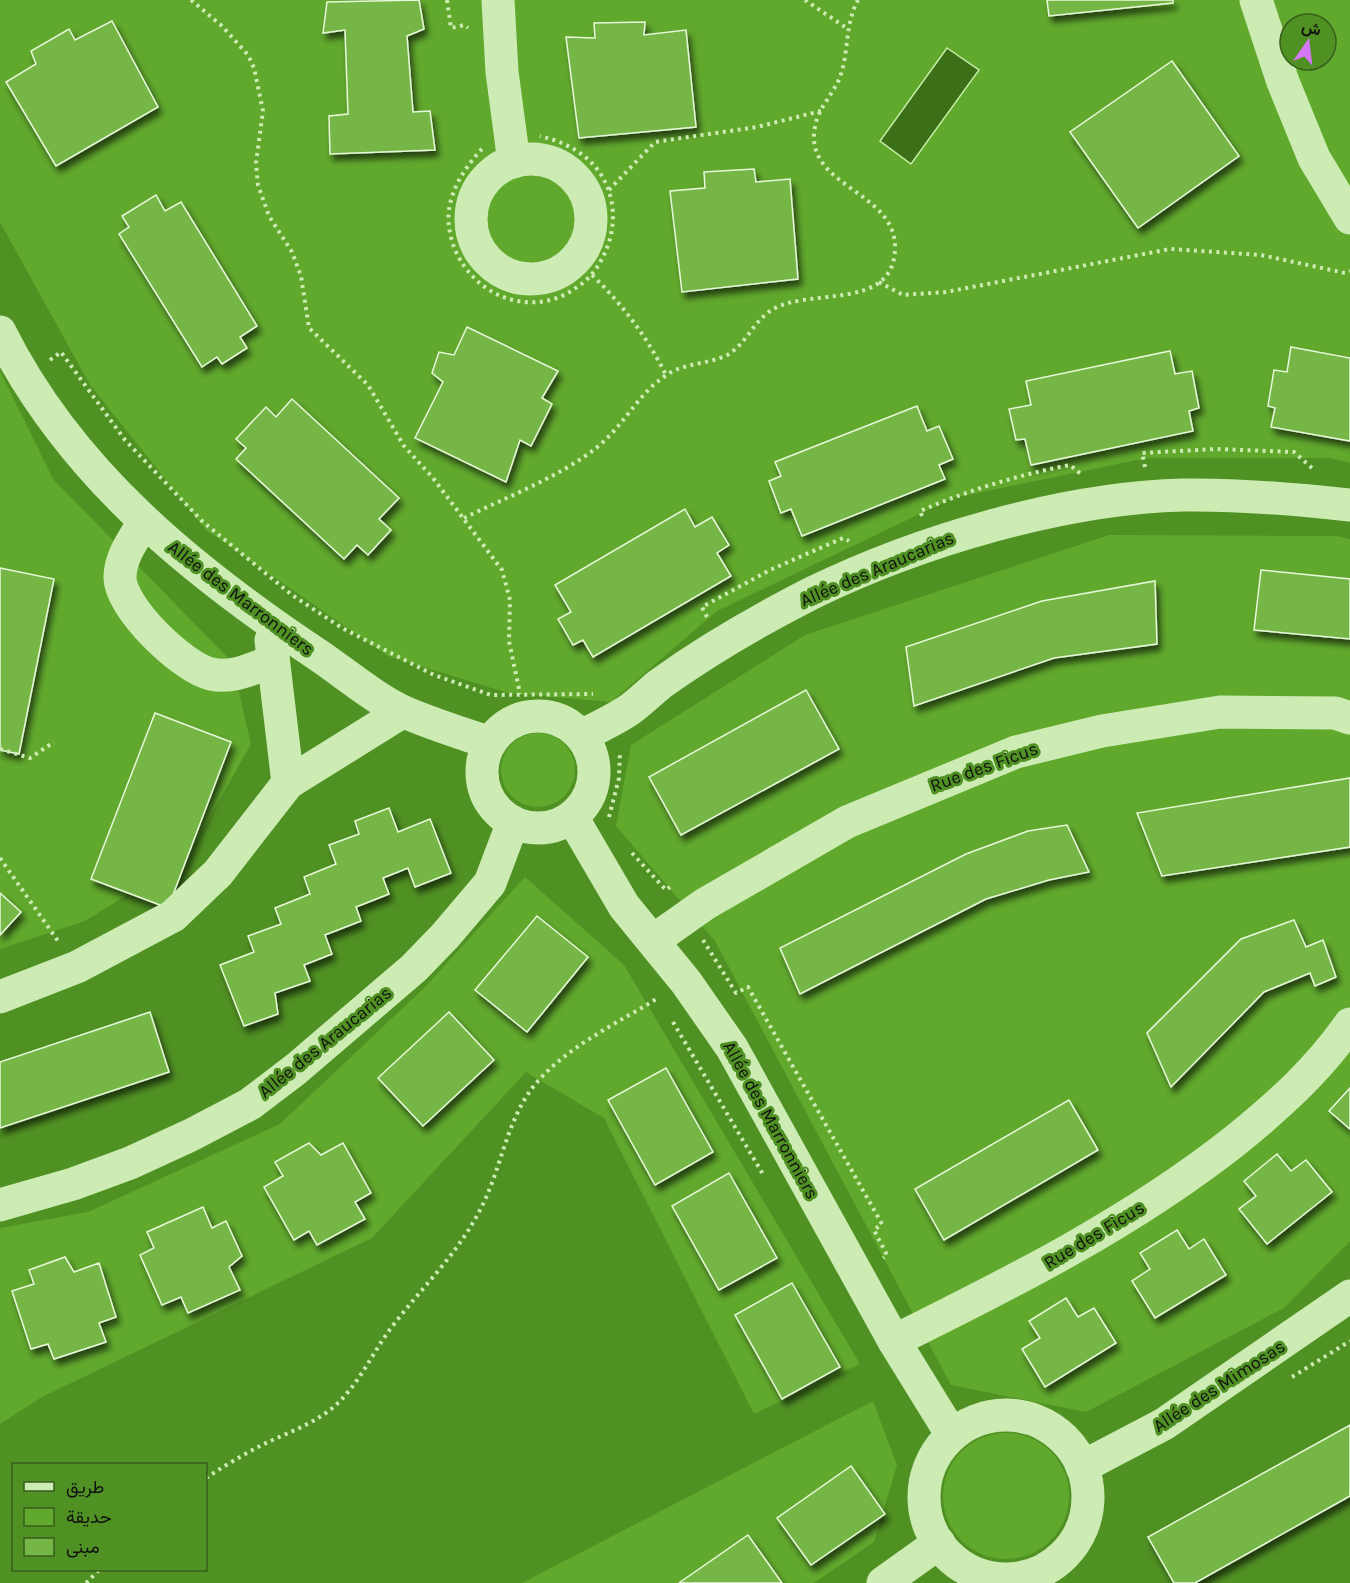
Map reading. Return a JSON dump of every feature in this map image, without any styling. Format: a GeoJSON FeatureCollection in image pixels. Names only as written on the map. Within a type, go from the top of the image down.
{"type":"FeatureCollection","features":[{"type":"Feature","properties":{"kind":"street"},"geometry":{"type":"LineString","coordinates":[[498,0],[502,72],[514,162]]}},
{"type":"Feature","properties":{"kind":"street"},"geometry":{"type":"LineString","coordinates":[[1256,0],[1283,82],[1314,158],[1350,218]]}},
{"type":"Feature","properties":{"kind":"street","name":"Allée des Marronniers"},"geometry":{"type":"LineString","coordinates":[[0,332],[31,385],[64,433],[144,522],[186,560],[270,623],[402,712],[490,743]]}},
{"type":"Feature","properties":{"kind":"street","name":"Allée des Araucarias"},"geometry":{"type":"LineString","coordinates":[[581,736],[629,710],[661,684],[700,658],[812,593],[953,536],[1044,514],[1125,500],[1180,495],[1262,495],[1350,505]]}},
{"type":"Feature","properties":{"kind":"street"},"geometry":{"type":"LineString","coordinates":[[144,522],[123,557],[120,578],[123,591],[139,617],[183,660],[197,670],[222,675],[243,673],[273,661]]}},
{"type":"Feature","properties":{"kind":"street"},"geometry":{"type":"LineString","coordinates":[[270,623],[288,783]]}},
{"type":"Feature","properties":{"kind":"street"},"geometry":{"type":"LineString","coordinates":[[0,998],[77,967],[173,916],[218,873],[288,783],[402,712]]}},
{"type":"Feature","properties":{"kind":"street","name":"Rue des Ficus"},"geometry":{"type":"LineString","coordinates":[[654,940],[705,904],[847,822],[1016,752],[1102,731],[1220,712],[1335,713],[1350,718]]}},
{"type":"Feature","properties":{"kind":"street"},"geometry":{"type":"LineString","coordinates":[[528,717],[557,720],[581,736],[591,754],[594,773],[590,793],[572,817],[561,823],[537,828],[513,822],[498,811],[484,788],[483,761],[490,743],[502,729],[528,717]]}},
{"type":"Feature","properties":{"kind":"street","name":"Allée des Marronniers"},"geometry":{"type":"LineString","coordinates":[[572,817],[624,906],[654,940],[701,1001],[732,1048],[894,1341],[952,1435]]}},
{"type":"Feature","properties":{"kind":"street","name":"Allée des Araucarias"},"geometry":{"type":"LineString","coordinates":[[0,1205],[73,1184],[130,1163],[250,1104],[296,1069],[414,968],[445,936],[490,883],[513,822]]}},
{"type":"Feature","properties":{"kind":"street","name":"Rue des Ficus"},"geometry":{"type":"LineString","coordinates":[[894,1341],[1014,1283],[1197,1172],[1272,1111],[1313,1073],[1350,1024]]}},
{"type":"Feature","properties":{"kind":"street","name":"Allée des Mimosas"},"geometry":{"type":"LineString","coordinates":[[1082,1467],[1164,1424],[1350,1296]]}},
{"type":"Feature","properties":{"kind":"street"},"geometry":{"type":"LineString","coordinates":[[992,1416],[1025,1418],[1046,1426],[1064,1439],[1082,1467],[1088,1490],[1083,1525],[1052,1575],[988,1576],[965,1567],[939,1543],[929,1524],[924,1492],[932,1461],[952,1435],[971,1423],[992,1416]]}},
{"type":"Feature","properties":{"kind":"street"},"geometry":{"type":"LineString","coordinates":[[883,1583],[939,1543]]}},
{"type":"Feature","properties":{"kind":"path"},"geometry":{"type":"LineString","coordinates":[[805,0],[848,29]]}},
{"type":"Feature","properties":{"kind":"path"},"geometry":{"type":"LineString","coordinates":[[464,518],[581,459],[615,431],[651,387],[666,375],[729,353],[742,343],[761,319],[780,306],[796,300],[859,294],[879,282],[892,262],[895,249],[892,230],[882,213],[827,171],[814,139],[820,111],[840,77],[848,29],[858,0]]}},
{"type":"Feature","properties":{"kind":"path"},"geometry":{"type":"LineString","coordinates":[[193,1],[222,26],[248,55],[256,74],[263,111],[256,163],[258,185],[266,208],[292,252],[301,276],[309,328],[368,385],[404,446],[493,555],[508,587],[509,641],[520,694]]}},
{"type":"Feature","properties":{"kind":"path"},"geometry":{"type":"LineString","coordinates":[[609,190],[655,141],[747,128],[820,111]]}},
{"type":"Feature","properties":{"kind":"path"},"geometry":{"type":"LineString","coordinates":[[879,282],[903,295],[946,292],[1170,249],[1261,255],[1345,273],[1350,271]]}},
{"type":"Feature","properties":{"kind":"path"},"geometry":{"type":"LineString","coordinates":[[592,275],[641,331],[666,375]]}},
{"type":"Feature","properties":{"kind":"path"},"geometry":{"type":"LineString","coordinates":[[0,749],[30,758],[54,742]]}},
{"type":"Feature","properties":{"kind":"path"},"geometry":{"type":"LineString","coordinates":[[0,858],[77,967]]}},
{"type":"Feature","properties":{"kind":"path"},"geometry":{"type":"LineString","coordinates":[[207,1477],[262,1445],[320,1417],[338,1404],[352,1388],[390,1329],[446,1264],[465,1237],[496,1175],[518,1113],[533,1088],[553,1066],[576,1049],[658,998]]}},
{"type":"Feature","properties":{"kind":"path"},"geometry":{"type":"LineString","coordinates":[[86,1583],[97,1571]]}},
{"type":"Feature","properties":{"kind":"green space"},"geometry":{"type":"Polygon","coordinates":[[[0,0],[1350,0],[1350,463],[1330,458],[1147,458],[953,498],[717,611],[611,702],[508,693],[388,656],[206,530],[90,385],[0,222],[0,0]]]}},
{"type":"Feature","properties":{"kind":"green space"},"geometry":{"type":"Polygon","coordinates":[[[0,371],[53,479],[232,662],[251,744],[187,858],[85,921],[0,949],[0,371]]]}},
{"type":"Feature","properties":{"kind":"green space"},"geometry":{"type":"Polygon","coordinates":[[[1109,535],[1337,536],[1350,539],[1350,1241],[1284,1308],[1086,1412],[951,1385],[715,941],[616,826],[631,745],[805,635],[1109,535]]]}},
{"type":"Feature","properties":{"kind":"green space"},"geometry":{"type":"Polygon","coordinates":[[[538,733],[559,739],[569,749],[575,770],[569,791],[559,801],[538,807],[517,801],[507,791],[501,770],[507,749],[517,739],[538,733]]]}},
{"type":"Feature","properties":{"kind":"green space"},"geometry":{"type":"Polygon","coordinates":[[[525,877],[624,965],[860,1364],[754,1414],[604,1118],[526,1072],[372,1238],[42,1397],[0,1424],[0,1228],[88,1212],[280,1124],[426,986],[525,877]]]}},
{"type":"Feature","properties":{"kind":"green space"},"geometry":{"type":"Polygon","coordinates":[[[873,1401],[897,1465],[874,1542],[814,1583],[522,1583],[873,1401]]]}},
{"type":"Feature","properties":{"kind":"green space"},"geometry":{"type":"Polygon","coordinates":[[[1006,1433],[1030,1438],[1051,1451],[1064,1472],[1069,1496],[1064,1520],[1051,1541],[1030,1554],[1006,1559],[982,1554],[961,1541],[948,1520],[943,1496],[948,1472],[961,1451],[982,1438],[1006,1433]]]}},
{"type":"Feature","properties":{"kind":"shaded area"},"geometry":{"type":"Polygon","coordinates":[[[947,48],[979,70],[911,164],[880,141],[947,48]]]}},
{"type":"Feature","properties":{"kind":"building"},"geometry":{"type":"Polygon","coordinates":[[[419,0],[424,29],[407,36],[413,112],[430,111],[435,150],[330,154],[329,116],[348,114],[345,30],[323,33],[327,2],[419,0]]]}},
{"type":"Feature","properties":{"kind":"building"},"geometry":{"type":"Polygon","coordinates":[[[1047,0],[1173,0],[1173,3],[1049,16],[1047,0]]]}},
{"type":"Feature","properties":{"kind":"building"},"geometry":{"type":"Polygon","coordinates":[[[112,21],[158,107],[56,166],[6,82],[36,64],[31,51],[69,29],[75,40],[112,21]]]}},
{"type":"Feature","properties":{"kind":"building"},"geometry":{"type":"Polygon","coordinates":[[[645,22],[644,35],[686,30],[696,127],[579,138],[566,37],[595,38],[594,23],[645,22]]]}},
{"type":"Feature","properties":{"kind":"building"},"geometry":{"type":"Polygon","coordinates":[[[1172,61],[1239,156],[1138,228],[1070,132],[1172,61]]]}},
{"type":"Feature","properties":{"kind":"building"},"geometry":{"type":"Polygon","coordinates":[[[754,169],[756,182],[790,179],[798,279],[682,292],[670,191],[705,188],[704,172],[754,169]]]}},
{"type":"Feature","properties":{"kind":"building"},"geometry":{"type":"Polygon","coordinates":[[[156,195],[165,211],[181,202],[257,326],[240,337],[247,348],[222,364],[217,357],[202,367],[119,234],[129,227],[122,216],[156,195]]]}},
{"type":"Feature","properties":{"kind":"building"},"geometry":{"type":"Polygon","coordinates":[[[467,327],[558,371],[542,398],[552,404],[531,446],[520,440],[506,482],[415,438],[443,382],[432,373],[439,352],[454,355],[467,327]]]}},
{"type":"Feature","properties":{"kind":"building"},"geometry":{"type":"Polygon","coordinates":[[[1291,347],[1350,358],[1350,441],[1271,427],[1275,408],[1268,406],[1274,370],[1287,372],[1291,347]]]}},
{"type":"Feature","properties":{"kind":"building"},"geometry":{"type":"Polygon","coordinates":[[[1170,351],[1175,374],[1192,371],[1199,408],[1189,411],[1193,431],[1031,465],[1025,439],[1016,440],[1009,409],[1031,405],[1026,381],[1170,351]]]}},
{"type":"Feature","properties":{"kind":"building"},"geometry":{"type":"Polygon","coordinates":[[[292,399],[399,498],[379,519],[391,530],[368,555],[357,545],[344,559],[236,459],[246,448],[236,439],[266,407],[276,417],[292,399]]]}},
{"type":"Feature","properties":{"kind":"building"},"geometry":{"type":"Polygon","coordinates":[[[917,406],[927,431],[939,426],[953,459],[939,465],[945,479],[802,536],[791,509],[781,513],[769,481],[781,476],[775,462],[917,406]]]}},
{"type":"Feature","properties":{"kind":"building"},"geometry":{"type":"Polygon","coordinates":[[[685,509],[695,527],[712,517],[729,545],[717,553],[731,576],[593,657],[583,640],[573,645],[558,619],[571,612],[555,585],[685,509]]]}},
{"type":"Feature","properties":{"kind":"building"},"geometry":{"type":"Polygon","coordinates":[[[0,568],[54,579],[19,754],[0,750],[0,568]]]}},
{"type":"Feature","properties":{"kind":"building"},"geometry":{"type":"Polygon","coordinates":[[[1261,570],[1350,579],[1350,639],[1254,630],[1261,570]]]}},
{"type":"Feature","properties":{"kind":"building"},"geometry":{"type":"Polygon","coordinates":[[[1155,581],[1157,644],[1054,658],[914,706],[906,647],[1042,601],[1155,581]]]}},
{"type":"Feature","properties":{"kind":"building"},"geometry":{"type":"Polygon","coordinates":[[[806,690],[839,749],[681,835],[649,777],[806,690]]]}},
{"type":"Feature","properties":{"kind":"building"},"geometry":{"type":"Polygon","coordinates":[[[155,713],[231,742],[168,908],[91,879],[155,713]]]}},
{"type":"Feature","properties":{"kind":"building"},"geometry":{"type":"Polygon","coordinates":[[[1350,778],[1350,847],[1162,876],[1137,813],[1350,778]]]}},
{"type":"Feature","properties":{"kind":"building"},"geometry":{"type":"Polygon","coordinates":[[[389,808],[398,832],[430,819],[451,873],[415,887],[408,868],[383,878],[389,894],[356,907],[361,921],[325,935],[332,954],[304,965],[310,981],[275,993],[278,1014],[244,1026],[220,965],[254,952],[248,936],[281,924],[275,908],[310,894],[304,877],[336,864],[329,845],[359,834],[355,821],[389,808]]]}},
{"type":"Feature","properties":{"kind":"building"},"geometry":{"type":"Polygon","coordinates":[[[1067,825],[1089,872],[1049,880],[986,899],[800,994],[780,948],[966,854],[1028,831],[1067,825]]]}},
{"type":"Feature","properties":{"kind":"building"},"geometry":{"type":"Polygon","coordinates":[[[0,893],[21,912],[0,935],[0,893]]]}},
{"type":"Feature","properties":{"kind":"building"},"geometry":{"type":"Polygon","coordinates":[[[537,916],[588,957],[527,1032],[475,990],[537,916]]]}},
{"type":"Feature","properties":{"kind":"building"},"geometry":{"type":"Polygon","coordinates":[[[1294,920],[1306,947],[1323,940],[1336,977],[1315,986],[1310,973],[1264,992],[1171,1087],[1147,1033],[1241,939],[1294,920]]]}},
{"type":"Feature","properties":{"kind":"building"},"geometry":{"type":"Polygon","coordinates":[[[150,1012],[169,1072],[0,1128],[0,1062],[150,1012]]]}},
{"type":"Feature","properties":{"kind":"building"},"geometry":{"type":"Polygon","coordinates":[[[449,1012],[494,1060],[423,1126],[378,1078],[449,1012]]]}},
{"type":"Feature","properties":{"kind":"building"},"geometry":{"type":"Polygon","coordinates":[[[666,1068],[713,1152],[655,1185],[608,1100],[666,1068]]]}},
{"type":"Feature","properties":{"kind":"building"},"geometry":{"type":"Polygon","coordinates":[[[1350,1088],[1350,1129],[1329,1111],[1350,1088]]]}},
{"type":"Feature","properties":{"kind":"building"},"geometry":{"type":"Polygon","coordinates":[[[1069,1100],[1098,1150],[944,1240],[915,1189],[1069,1100]]]}},
{"type":"Feature","properties":{"kind":"building"},"geometry":{"type":"Polygon","coordinates":[[[309,1143],[321,1155],[343,1143],[371,1193],[355,1202],[365,1219],[317,1245],[309,1231],[294,1240],[264,1187],[283,1176],[275,1162],[309,1143]]]}},
{"type":"Feature","properties":{"kind":"building"},"geometry":{"type":"Polygon","coordinates":[[[1277,1154],[1291,1171],[1306,1160],[1332,1192],[1267,1244],[1239,1209],[1256,1196],[1244,1181],[1277,1154]]]}},
{"type":"Feature","properties":{"kind":"building"},"geometry":{"type":"Polygon","coordinates":[[[729,1173],[777,1258],[719,1290],[672,1206],[729,1173]]]}},
{"type":"Feature","properties":{"kind":"building"},"geometry":{"type":"Polygon","coordinates":[[[203,1207],[212,1228],[226,1221],[242,1256],[229,1267],[240,1290],[188,1313],[181,1297],[162,1305],[140,1255],[154,1248],[147,1232],[203,1207]]]}},
{"type":"Feature","properties":{"kind":"building"},"geometry":{"type":"Polygon","coordinates":[[[1177,1230],[1189,1249],[1204,1239],[1226,1275],[1155,1318],[1132,1281],[1150,1269],[1140,1253],[1177,1230]]]}},
{"type":"Feature","properties":{"kind":"building"},"geometry":{"type":"Polygon","coordinates":[[[65,1257],[74,1272],[99,1263],[116,1317],[99,1323],[106,1342],[54,1359],[48,1344],[31,1349],[12,1291],[34,1284],[29,1270],[65,1257]]]}},
{"type":"Feature","properties":{"kind":"building"},"geometry":{"type":"Polygon","coordinates":[[[792,1283],[840,1367],[782,1399],[735,1315],[792,1283]]]}},
{"type":"Feature","properties":{"kind":"building"},"geometry":{"type":"Polygon","coordinates":[[[1066,1298],[1078,1317],[1094,1308],[1116,1343],[1045,1387],[1022,1349],[1040,1338],[1029,1321],[1066,1298]]]}},
{"type":"Feature","properties":{"kind":"building"},"geometry":{"type":"Polygon","coordinates":[[[1350,1425],[1350,1496],[1195,1583],[1174,1583],[1148,1537],[1350,1425]]]}},
{"type":"Feature","properties":{"kind":"building"},"geometry":{"type":"Polygon","coordinates":[[[851,1466],[885,1514],[811,1565],[777,1518],[851,1466]]]}},
{"type":"Feature","properties":{"kind":"building"},"geometry":{"type":"Polygon","coordinates":[[[748,1535],[782,1583],[679,1583],[748,1535]]]}}]}
